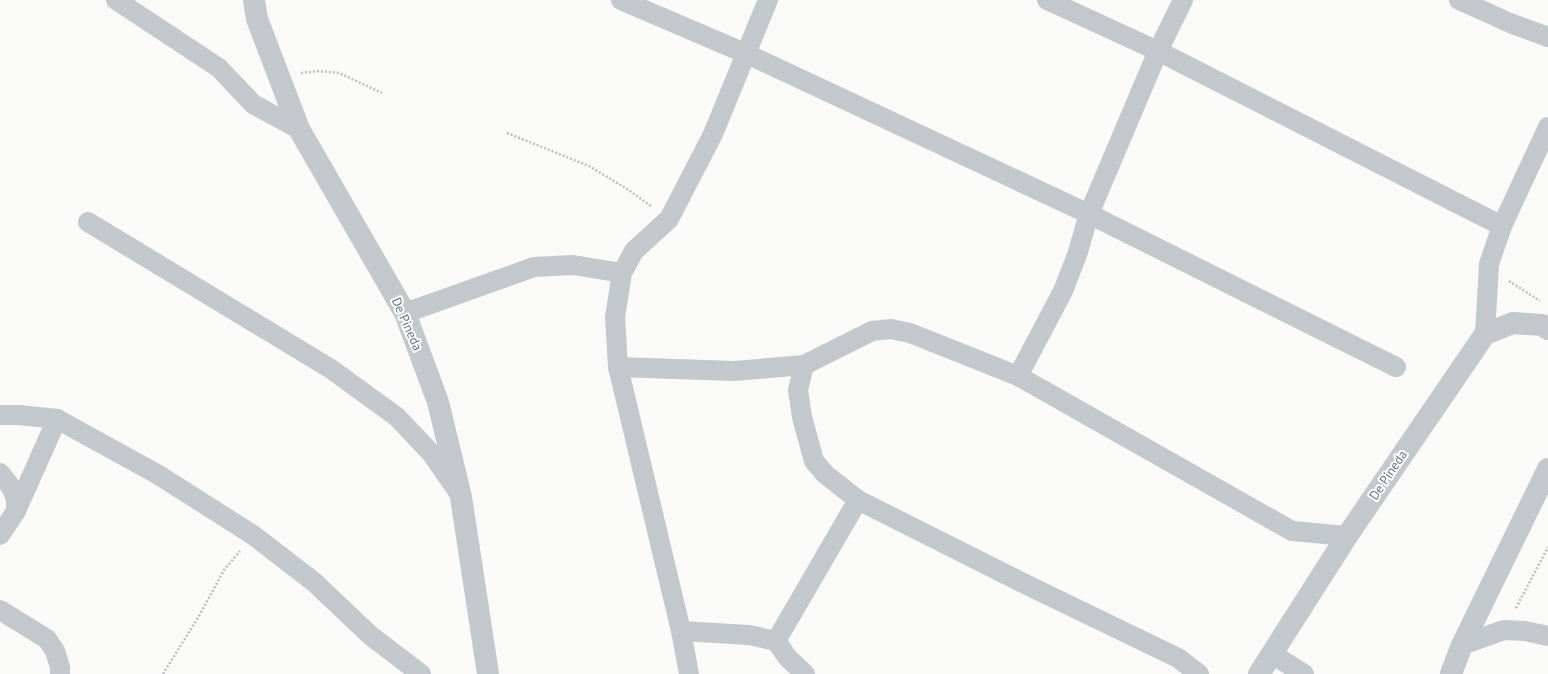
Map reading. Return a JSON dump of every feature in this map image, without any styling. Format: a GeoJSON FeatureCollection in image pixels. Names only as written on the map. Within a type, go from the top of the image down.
{"type":"FeatureCollection","features":[{"type":"Feature","properties":{"kind":"street"},"geometry":{"type":"LineString","coordinates":[[116,0],[219,68],[253,104],[299,129]]}},
{"type":"Feature","properties":{"kind":"street","name":"De Pineda"},"geometry":{"type":"LineString","coordinates":[[254,0],[257,19],[299,129],[405,313],[438,402],[462,498],[488,674]]}},
{"type":"Feature","properties":{"kind":"street"},"geometry":{"type":"LineString","coordinates":[[621,0],[747,54],[1089,214],[1396,367]]}},
{"type":"Feature","properties":{"kind":"street"},"geometry":{"type":"LineString","coordinates":[[689,674],[681,631],[618,367],[615,317],[622,273],[634,252],[669,219],[713,134],[768,0]]}},
{"type":"Feature","properties":{"kind":"street"},"geometry":{"type":"LineString","coordinates":[[1047,0],[1158,51],[1502,226]]}},
{"type":"Feature","properties":{"kind":"street"},"geometry":{"type":"LineString","coordinates":[[1018,376],[1063,291],[1077,255],[1089,214],[1158,51],[1183,0]]}},
{"type":"Feature","properties":{"kind":"street"},"geometry":{"type":"LineString","coordinates":[[1459,0],[1510,23],[1548,37]]}},
{"type":"Feature","properties":{"kind":"street"},"geometry":{"type":"LineString","coordinates":[[1548,126],[1502,226],[1489,264],[1485,334],[1512,323],[1542,325],[1548,329]]}},
{"type":"Feature","properties":{"kind":"street"},"geometry":{"type":"LineString","coordinates":[[88,222],[331,369],[397,417],[432,454],[462,498]]}},
{"type":"Feature","properties":{"kind":"street"},"geometry":{"type":"LineString","coordinates":[[405,313],[534,267],[573,265],[622,273]]}},
{"type":"Feature","properties":{"kind":"street"},"geometry":{"type":"LineString","coordinates":[[618,367],[734,371],[804,365],[872,331],[891,330],[910,333],[1018,376],[1292,531],[1347,536]]}},
{"type":"Feature","properties":{"kind":"street","name":"De Pineda"},"geometry":{"type":"LineString","coordinates":[[1259,674],[1347,536],[1485,334]]}},
{"type":"Feature","properties":{"kind":"street"},"geometry":{"type":"LineString","coordinates":[[804,365],[798,390],[802,416],[814,461],[825,474],[858,500],[1023,583],[1178,658],[1198,674]]}},
{"type":"Feature","properties":{"kind":"street"},"geometry":{"type":"LineString","coordinates":[[0,415],[19,415],[57,419],[158,474],[253,535],[314,582],[372,636],[421,674]]}},
{"type":"Feature","properties":{"kind":"street"},"geometry":{"type":"LineString","coordinates":[[0,535],[16,511],[57,419]]}},
{"type":"Feature","properties":{"kind":"street"},"geometry":{"type":"LineString","coordinates":[[1451,674],[1462,645],[1548,469]]}},
{"type":"Feature","properties":{"kind":"street"},"geometry":{"type":"LineString","coordinates":[[0,473],[11,487],[16,499],[16,511]]}},
{"type":"Feature","properties":{"kind":"street"},"geometry":{"type":"LineString","coordinates":[[776,641],[858,500]]}},
{"type":"Feature","properties":{"kind":"street"},"geometry":{"type":"LineString","coordinates":[[0,610],[47,639],[55,651],[60,667],[60,674]]}},
{"type":"Feature","properties":{"kind":"street"},"geometry":{"type":"LineString","coordinates":[[1462,645],[1504,630],[1525,631],[1548,636]]}},
{"type":"Feature","properties":{"kind":"street"},"geometry":{"type":"LineString","coordinates":[[681,631],[749,635],[776,641],[788,658],[805,674]]}},
{"type":"Feature","properties":{"kind":"street"},"geometry":{"type":"LineString","coordinates":[[1272,654],[1304,674]]}},
{"type":"Feature","properties":{"kind":"path"},"geometry":{"type":"LineString","coordinates":[[278,76],[319,71],[339,73],[382,93]]}},
{"type":"Feature","properties":{"kind":"path"},"geometry":{"type":"LineString","coordinates":[[507,133],[589,166],[627,189],[669,219]]}},
{"type":"Feature","properties":{"kind":"path"},"geometry":{"type":"LineString","coordinates":[[1489,264],[1514,285],[1541,302]]}},
{"type":"Feature","properties":{"kind":"path"},"geometry":{"type":"LineString","coordinates":[[162,674],[200,616],[224,570],[253,535]]}},
{"type":"Feature","properties":{"kind":"path"},"geometry":{"type":"LineString","coordinates":[[1504,630],[1548,547]]}}]}
